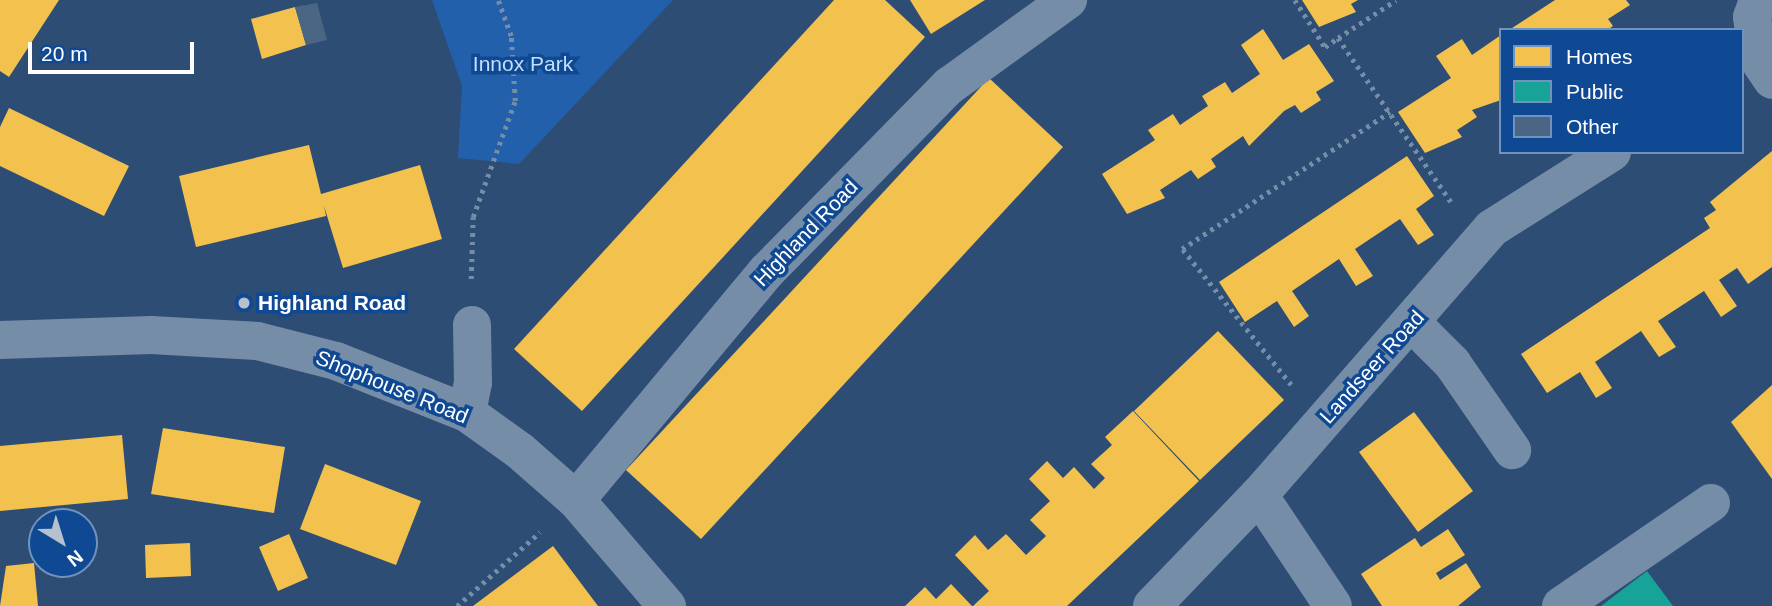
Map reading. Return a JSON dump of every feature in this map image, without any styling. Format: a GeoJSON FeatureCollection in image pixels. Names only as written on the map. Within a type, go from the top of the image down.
{"type":"FeatureCollection","features":[{"type":"Feature","properties":{"kind":"street","name":"Highland Road"},"geometry":{"type":"LineString","coordinates":[[576,500],[767,271],[930,105],[1013,35],[1068,0]]}},
{"type":"Feature","properties":{"kind":"street"},"geometry":{"type":"LineString","coordinates":[[1757,69],[1752,17],[1758,0]]}},
{"type":"Feature","properties":{"kind":"street","name":"Landseer Road"},"geometry":{"type":"LineString","coordinates":[[1152,606],[1259,495],[1412,323],[1492,228],[1609,154]]}},
{"type":"Feature","properties":{"kind":"street"},"geometry":{"type":"LineString","coordinates":[[1412,323],[1452,363],[1512,450]]}},
{"type":"Feature","properties":{"kind":"street"},"geometry":{"type":"LineString","coordinates":[[467,413],[474,383],[472,325]]}},
{"type":"Feature","properties":{"kind":"street","name":"Shophouse Road"},"geometry":{"type":"LineString","coordinates":[[0,340],[151,335],[257,341],[337,361],[467,413],[576,500],[667,606]]}},
{"type":"Feature","properties":{"kind":"street"},"geometry":{"type":"LineString","coordinates":[[1259,495],[1333,606]]}},
{"type":"Feature","properties":{"kind":"street"},"geometry":{"type":"LineString","coordinates":[[1561,606],[1711,503]]}},
{"type":"Feature","properties":{"kind":"path"},"geometry":{"type":"LineString","coordinates":[[472,325],[473,217],[515,101],[511,36],[498,0]]}},
{"type":"Feature","properties":{"kind":"path"},"geometry":{"type":"LineString","coordinates":[[1296,0],[1325,47],[1396,0]]}},
{"type":"Feature","properties":{"kind":"path"},"geometry":{"type":"LineString","coordinates":[[1338,38],[1458,213],[1492,228]]}},
{"type":"Feature","properties":{"kind":"path"},"geometry":{"type":"LineString","coordinates":[[1321,424],[1182,249],[1390,112]]}},
{"type":"Feature","properties":{"kind":"path"},"geometry":{"type":"LineString","coordinates":[[457,606],[576,500]]}},
{"type":"Feature","properties":{"kind":"green space","name":"Innox Park"},"geometry":{"type":"Polygon","coordinates":[[[432,0],[673,0],[519,164],[458,158],[462,86],[432,0]]]}},
{"type":"Feature","properties":{"kind":"building: Homes"},"geometry":{"type":"Polygon","coordinates":[[[0,0],[59,0],[9,77],[0,71],[0,0]]]}},
{"type":"Feature","properties":{"kind":"building: Homes"},"geometry":{"type":"Polygon","coordinates":[[[834,0],[885,0],[925,37],[582,411],[514,349],[834,0]]]}},
{"type":"Feature","properties":{"kind":"building: Homes"},"geometry":{"type":"Polygon","coordinates":[[[910,0],[985,0],[931,34],[910,0]]]}},
{"type":"Feature","properties":{"kind":"building: Homes"},"geometry":{"type":"Polygon","coordinates":[[[1302,0],[1358,0],[1351,4],[1356,12],[1319,27],[1302,0]]]}},
{"type":"Feature","properties":{"kind":"building: Homes"},"geometry":{"type":"Polygon","coordinates":[[[1555,0],[1626,0],[1630,5],[1608,19],[1613,26],[1610,28],[1512,28],[1555,0]]]}},
{"type":"Feature","properties":{"kind":"building: Homes"},"geometry":{"type":"Polygon","coordinates":[[[295,7],[306,45],[262,59],[251,19],[295,7]]]}},
{"type":"Feature","properties":{"kind":"building: Homes"},"geometry":{"type":"Polygon","coordinates":[[[1263,29],[1283,60],[1309,44],[1334,81],[1316,92],[1321,100],[1301,113],[1295,105],[1284,111],[1249,146],[1243,136],[1211,159],[1216,167],[1198,179],[1191,170],[1160,190],[1165,198],[1127,214],[1102,174],[1155,140],[1148,130],[1173,114],[1180,125],[1208,106],[1202,96],[1225,82],[1232,93],[1260,74],[1241,45],[1263,29]]]}},
{"type":"Feature","properties":{"kind":"building: Homes"},"geometry":{"type":"Polygon","coordinates":[[[1499,36],[1499,101],[1472,110],[1477,117],[1457,130],[1462,137],[1425,153],[1398,112],[1451,78],[1436,56],[1462,39],[1472,55],[1499,36]]]}},
{"type":"Feature","properties":{"kind":"building: Homes"},"geometry":{"type":"Polygon","coordinates":[[[989,78],[1063,147],[701,539],[626,470],[989,78]]]}},
{"type":"Feature","properties":{"kind":"building: Homes"},"geometry":{"type":"Polygon","coordinates":[[[9,108],[129,166],[104,216],[0,166],[0,127],[9,108]]]}},
{"type":"Feature","properties":{"kind":"building: Homes"},"geometry":{"type":"Polygon","coordinates":[[[309,145],[321,194],[420,165],[442,239],[343,268],[324,206],[326,216],[196,247],[179,176],[309,145]]]}},
{"type":"Feature","properties":{"kind":"building: Homes"},"geometry":{"type":"Polygon","coordinates":[[[1772,151],[1772,267],[1748,284],[1737,268],[1719,280],[1737,306],[1721,317],[1704,291],[1658,321],[1676,347],[1659,357],[1641,331],[1595,362],[1612,388],[1596,398],[1580,372],[1547,393],[1521,354],[1710,228],[1704,218],[1716,210],[1710,202],[1772,151]]]}},
{"type":"Feature","properties":{"kind":"building: Homes"},"geometry":{"type":"Polygon","coordinates":[[[1407,156],[1434,196],[1416,209],[1434,235],[1418,245],[1400,219],[1355,249],[1373,276],[1356,286],[1339,259],[1292,291],[1309,316],[1294,327],[1277,301],[1245,322],[1219,282],[1407,156]]]}},
{"type":"Feature","properties":{"kind":"building: Homes"},"geometry":{"type":"Polygon","coordinates":[[[1218,331],[1284,400],[1200,480],[1134,411],[1218,331]]]}},
{"type":"Feature","properties":{"kind":"building: Homes"},"geometry":{"type":"Polygon","coordinates":[[[1772,385],[1772,479],[1731,422],[1772,385]]]}},
{"type":"Feature","properties":{"kind":"building: Homes"},"geometry":{"type":"Polygon","coordinates":[[[1133,411],[1199,481],[1067,606],[973,606],[989,591],[955,555],[975,535],[988,550],[1006,534],[1026,555],[1046,536],[1030,520],[1050,501],[1029,479],[1047,461],[1063,478],[1074,467],[1094,489],[1105,478],[1091,464],[1112,445],[1105,437],[1133,411]]]}},
{"type":"Feature","properties":{"kind":"building: Homes"},"geometry":{"type":"Polygon","coordinates":[[[1414,412],[1473,491],[1418,532],[1359,452],[1414,412]]]}},
{"type":"Feature","properties":{"kind":"building: Homes"},"geometry":{"type":"Polygon","coordinates":[[[163,428],[285,447],[274,513],[151,494],[163,428]]]}},
{"type":"Feature","properties":{"kind":"building: Homes"},"geometry":{"type":"Polygon","coordinates":[[[122,435],[128,499],[0,511],[0,446],[122,435]]]}},
{"type":"Feature","properties":{"kind":"building: Homes"},"geometry":{"type":"Polygon","coordinates":[[[325,464],[421,501],[396,565],[300,529],[325,464]]]}},
{"type":"Feature","properties":{"kind":"building: Homes"},"geometry":{"type":"Polygon","coordinates":[[[1448,529],[1465,555],[1436,573],[1440,580],[1466,563],[1481,587],[1458,606],[1382,606],[1361,574],[1415,538],[1421,547],[1448,529]]]}},
{"type":"Feature","properties":{"kind":"building: Homes"},"geometry":{"type":"Polygon","coordinates":[[[289,534],[308,578],[278,591],[259,547],[289,534]]]}},
{"type":"Feature","properties":{"kind":"building: Homes"},"geometry":{"type":"Polygon","coordinates":[[[190,543],[191,576],[146,578],[145,545],[190,543]]]}},
{"type":"Feature","properties":{"kind":"building: Homes"},"geometry":{"type":"Polygon","coordinates":[[[553,546],[598,606],[473,606],[553,546]]]}},
{"type":"Feature","properties":{"kind":"building: Homes"},"geometry":{"type":"Polygon","coordinates":[[[28,564],[28,578],[35,578],[38,606],[0,606],[6,566],[28,564]]]}},
{"type":"Feature","properties":{"kind":"building: Homes"},"geometry":{"type":"Polygon","coordinates":[[[951,584],[972,606],[905,606],[925,587],[936,599],[951,584]]]}},
{"type":"Feature","properties":{"kind":"building: Public"},"geometry":{"type":"Polygon","coordinates":[[[1647,571],[1673,606],[1601,606],[1647,571]]]}},
{"type":"Feature","properties":{"kind":"building: Other"},"geometry":{"type":"Polygon","coordinates":[[[317,3],[327,40],[306,45],[295,7],[317,3]]]}},
{"type":"Feature","properties":{"kind":"place","name":"Highland Road"},"geometry":{"type":"Point","coordinates":[244,303]}}]}
